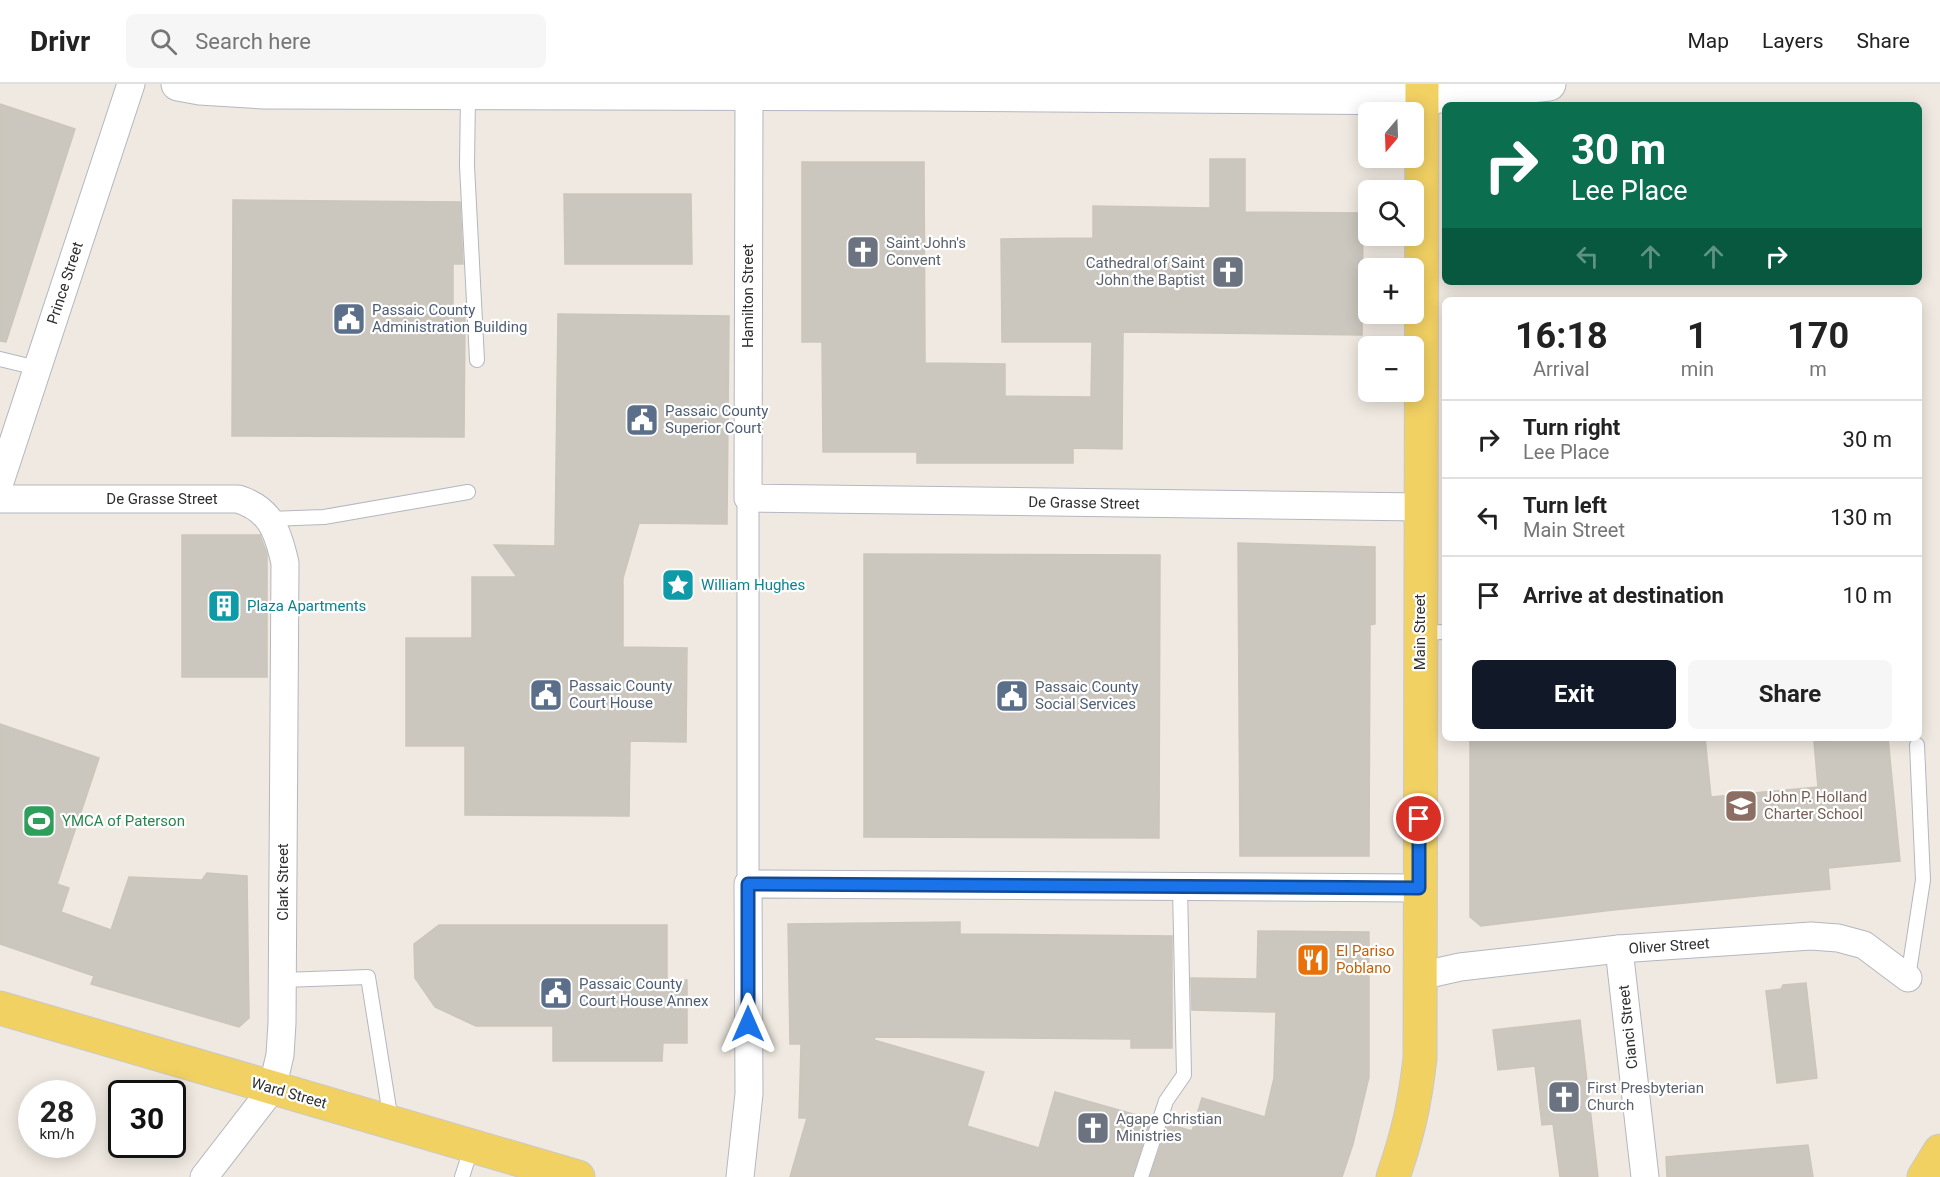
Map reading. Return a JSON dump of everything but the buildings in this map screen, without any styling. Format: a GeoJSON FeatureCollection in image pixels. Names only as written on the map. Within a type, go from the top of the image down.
{"type":"FeatureCollection","features":[{"type":"Feature","properties":{"kind":"main road","name":"Main Street"},"geometry":{"type":"LineString","coordinates":[[1393,1177],[1407,1137],[1415,1102],[1420,1058],[1419,888],[1432,633],[1421,507],[1422,91]]}},
{"type":"Feature","properties":{"kind":"main road","name":"Ward Street"},"geometry":{"type":"LineString","coordinates":[[0,1008],[578,1177]]}},
{"type":"Feature","properties":{"kind":"main road"},"geometry":{"type":"LineString","coordinates":[[1924,1177],[1940,1151]]}},
{"type":"Feature","properties":{"kind":"street","name":"Prince Street"},"geometry":{"type":"LineString","coordinates":[[1,483],[131,84]]}},
{"type":"Feature","properties":{"kind":"street"},"geometry":{"type":"LineString","coordinates":[[178,84],[200,88],[264,92],[468,93],[612,88],[749,93],[920,89],[1422,91],[1549,84]]}},
{"type":"Feature","properties":{"kind":"street","name":"Hamilton Street"},"geometry":{"type":"LineString","coordinates":[[748,498],[749,93]]}},
{"type":"Feature","properties":{"kind":"street","name":"De Grasse Street"},"geometry":{"type":"LineString","coordinates":[[1,483],[238,499],[249,502],[269,519],[280,538],[285,563]]}},
{"type":"Feature","properties":{"kind":"street"},"geometry":{"type":"LineString","coordinates":[[740,1177],[748,1094],[748,498]]}},
{"type":"Feature","properties":{"kind":"street","name":"De Grasse Street"},"geometry":{"type":"LineString","coordinates":[[748,498],[1421,507]]}},
{"type":"Feature","properties":{"kind":"street","name":"Clark Street"},"geometry":{"type":"LineString","coordinates":[[204,1177],[272,1089],[280,1055],[285,563]]}},
{"type":"Feature","properties":{"kind":"street"},"geometry":{"type":"LineString","coordinates":[[748,884],[1419,888]]}},
{"type":"Feature","properties":{"kind":"street","name":"Oliver Street"},"geometry":{"type":"LineString","coordinates":[[1420,976],[1460,967],[1619,949],[1811,936],[1838,938],[1864,945],[1908,978]]}},
{"type":"Feature","properties":{"kind":"street","name":"Cianci Street"},"geometry":{"type":"LineString","coordinates":[[1619,949],[1645,1177]]}},
{"type":"Feature","properties":{"kind":"lane"},"geometry":{"type":"LineString","coordinates":[[468,93],[467,166],[477,360]]}},
{"type":"Feature","properties":{"kind":"lane"},"geometry":{"type":"LineString","coordinates":[[0,359],[37,368]]}},
{"type":"Feature","properties":{"kind":"lane"},"geometry":{"type":"LineString","coordinates":[[269,519],[324,517],[468,492]]}},
{"type":"Feature","properties":{"kind":"lane"},"geometry":{"type":"LineString","coordinates":[[1908,978],[1923,880],[1917,745]]}},
{"type":"Feature","properties":{"kind":"lane"},"geometry":{"type":"LineString","coordinates":[[1141,1177],[1166,1101],[1184,1076],[1179,887]]}},
{"type":"Feature","properties":{"kind":"lane"},"geometry":{"type":"LineString","coordinates":[[282,980],[368,977],[392,1124]]}},
{"type":"Feature","properties":{"kind":"lane"},"geometry":{"type":"LineString","coordinates":[[462,1177],[472,1146]]}},
{"type":"Feature","properties":{"kind":"place","name":"Saint John's Convent"},"geometry":{"type":"Point","coordinates":[863,252]}},
{"type":"Feature","properties":{"kind":"place","name":"Cathedral of Saint John the Baptist"},"geometry":{"type":"Point","coordinates":[1228,272]}},
{"type":"Feature","properties":{"kind":"place","name":"Passaic County Administration Building"},"geometry":{"type":"Point","coordinates":[349,319]}},
{"type":"Feature","properties":{"kind":"place","name":"Passaic County Superior Court"},"geometry":{"type":"Point","coordinates":[642,420]}},
{"type":"Feature","properties":{"kind":"place","name":"William Hughes"},"geometry":{"type":"Point","coordinates":[678,585]}},
{"type":"Feature","properties":{"kind":"place","name":"Plaza Apartments"},"geometry":{"type":"Point","coordinates":[224,606]}},
{"type":"Feature","properties":{"kind":"place","name":"Passaic County Court House"},"geometry":{"type":"Point","coordinates":[546,695]}},
{"type":"Feature","properties":{"kind":"place","name":"Passaic County Social Services"},"geometry":{"type":"Point","coordinates":[1012,696]}},
{"type":"Feature","properties":{"kind":"place","name":"John P. Holland Charter School"},"geometry":{"type":"Point","coordinates":[1741,806]}},
{"type":"Feature","properties":{"kind":"place","name":"YMCA of Paterson"},"geometry":{"type":"Point","coordinates":[39,821]}},
{"type":"Feature","properties":{"kind":"place","name":"El Pariso Poblano"},"geometry":{"type":"Point","coordinates":[1313,960]}},
{"type":"Feature","properties":{"kind":"place","name":"Passaic County Court House Annex"},"geometry":{"type":"Point","coordinates":[556,993]}},
{"type":"Feature","properties":{"kind":"place","name":"First Presbyterian Church"},"geometry":{"type":"Point","coordinates":[1564,1097]}},
{"type":"Feature","properties":{"kind":"place","name":"Agape Christian Ministries"},"geometry":{"type":"Point","coordinates":[1093,1128]}},
{"type":"Feature","properties":{"kind":"route"},"geometry":{"type":"LineString","coordinates":[[748,1024],[748,884],[1419,888],[1419,819]]}}]}
